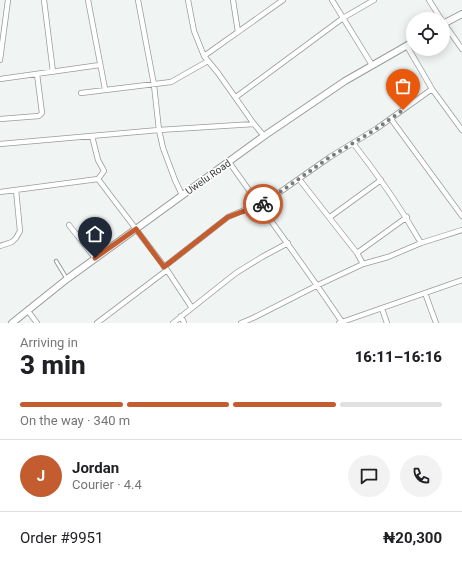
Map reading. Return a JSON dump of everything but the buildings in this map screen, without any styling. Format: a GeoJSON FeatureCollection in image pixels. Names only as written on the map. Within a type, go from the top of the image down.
{"type":"FeatureCollection","features":[{"type":"Feature","properties":{"kind":"street"},"geometry":{"type":"LineString","coordinates":[[0,60],[8,0]]}},
{"type":"Feature","properties":{"kind":"street"},"geometry":{"type":"LineString","coordinates":[[44,0],[53,72]]}},
{"type":"Feature","properties":{"kind":"street"},"geometry":{"type":"LineString","coordinates":[[88,0],[105,89]]}},
{"type":"Feature","properties":{"kind":"street"},"geometry":{"type":"LineString","coordinates":[[138,0],[154,85],[159,130],[163,148],[182,195]]}},
{"type":"Feature","properties":{"kind":"street"},"geometry":{"type":"LineString","coordinates":[[188,0],[194,31],[204,56],[264,136]]}},
{"type":"Feature","properties":{"kind":"street"},"geometry":{"type":"LineString","coordinates":[[233,0],[238,32]]}},
{"type":"Feature","properties":{"kind":"street"},"geometry":{"type":"LineString","coordinates":[[204,56],[283,0]]}},
{"type":"Feature","properties":{"kind":"street"},"geometry":{"type":"LineString","coordinates":[[332,0],[372,65]]}},
{"type":"Feature","properties":{"kind":"street"},"geometry":{"type":"LineString","coordinates":[[236,97],[343,18],[374,0]]}},
{"type":"Feature","properties":{"kind":"street"},"geometry":{"type":"LineString","coordinates":[[429,0],[437,12]]}},
{"type":"Feature","properties":{"kind":"street"},"geometry":{"type":"LineString","coordinates":[[450,19],[462,14]]}},
{"type":"Feature","properties":{"kind":"street"},"geometry":{"type":"LineString","coordinates":[[450,32],[462,49]]}},
{"type":"Feature","properties":{"kind":"street","name":"Uwelu Road"},"geometry":{"type":"LineString","coordinates":[[12,323],[95,258],[264,136],[345,81],[406,47]]}},
{"type":"Feature","properties":{"kind":"street"},"geometry":{"type":"LineString","coordinates":[[413,56],[432,88],[462,130]]}},
{"type":"Feature","properties":{"kind":"street"},"geometry":{"type":"LineString","coordinates":[[81,93],[171,82],[208,61]]}},
{"type":"Feature","properties":{"kind":"street"},"geometry":{"type":"LineString","coordinates":[[0,79],[100,65]]}},
{"type":"Feature","properties":{"kind":"street"},"geometry":{"type":"LineString","coordinates":[[0,119],[39,116],[42,113],[37,74]]}},
{"type":"Feature","properties":{"kind":"street"},"geometry":{"type":"LineString","coordinates":[[97,323],[228,217],[260,206],[330,157],[391,119],[432,88]]}},
{"type":"Feature","properties":{"kind":"street"},"geometry":{"type":"LineString","coordinates":[[391,119],[462,216]]}},
{"type":"Feature","properties":{"kind":"street"},"geometry":{"type":"LineString","coordinates":[[0,144],[159,130],[254,124]]}},
{"type":"Feature","properties":{"kind":"street"},"geometry":{"type":"LineString","coordinates":[[0,192],[98,178],[104,171],[98,160],[92,136]]}},
{"type":"Feature","properties":{"kind":"street"},"geometry":{"type":"LineString","coordinates":[[353,143],[381,180],[406,217],[421,243]]}},
{"type":"Feature","properties":{"kind":"street"},"geometry":{"type":"LineString","coordinates":[[229,162],[318,285],[340,323],[462,280]]}},
{"type":"Feature","properties":{"kind":"street"},"geometry":{"type":"LineString","coordinates":[[98,178],[165,268],[192,308]]}},
{"type":"Feature","properties":{"kind":"street"},"geometry":{"type":"LineString","coordinates":[[299,179],[330,217],[357,253],[363,264]]}},
{"type":"Feature","properties":{"kind":"street"},"geometry":{"type":"LineString","coordinates":[[330,217],[381,180]]}},
{"type":"Feature","properties":{"kind":"street"},"geometry":{"type":"LineString","coordinates":[[0,246],[12,242],[20,230],[16,190]]}},
{"type":"Feature","properties":{"kind":"street"},"geometry":{"type":"LineString","coordinates":[[357,253],[406,217]]}},
{"type":"Feature","properties":{"kind":"street"},"geometry":{"type":"LineString","coordinates":[[69,225],[95,258]]}},
{"type":"Feature","properties":{"kind":"street"},"geometry":{"type":"LineString","coordinates":[[241,322],[253,318],[363,264],[388,257],[421,243],[462,230]]}},
{"type":"Feature","properties":{"kind":"street"},"geometry":{"type":"LineString","coordinates":[[172,323],[236,273],[288,243]]}},
{"type":"Feature","properties":{"kind":"street"},"geometry":{"type":"LineString","coordinates":[[425,293],[436,323]]}},
{"type":"Feature","properties":{"kind":"street"},"geometry":{"type":"LineString","coordinates":[[382,309],[387,323]]}},
{"type":"Feature","properties":{"kind":"street"},"geometry":{"type":"LineString","coordinates":[[28,311],[37,323]]}},
{"type":"Feature","properties":{"kind":"street"},"geometry":{"type":"LineString","coordinates":[[181,316],[184,323]]}},
{"type":"Feature","properties":{"kind":"lane"},"geometry":{"type":"LineString","coordinates":[[56,261],[67,279]]}},
{"type":"Feature","properties":{"kind":"way so far"},"geometry":{"type":"LineString","coordinates":[[263,204],[330,157],[376,129],[403,110]]}},
{"type":"Feature","properties":{"kind":"route"},"geometry":{"type":"LineString","coordinates":[[95,258],[136,229],[164,267],[228,217],[263,204]]}}]}
